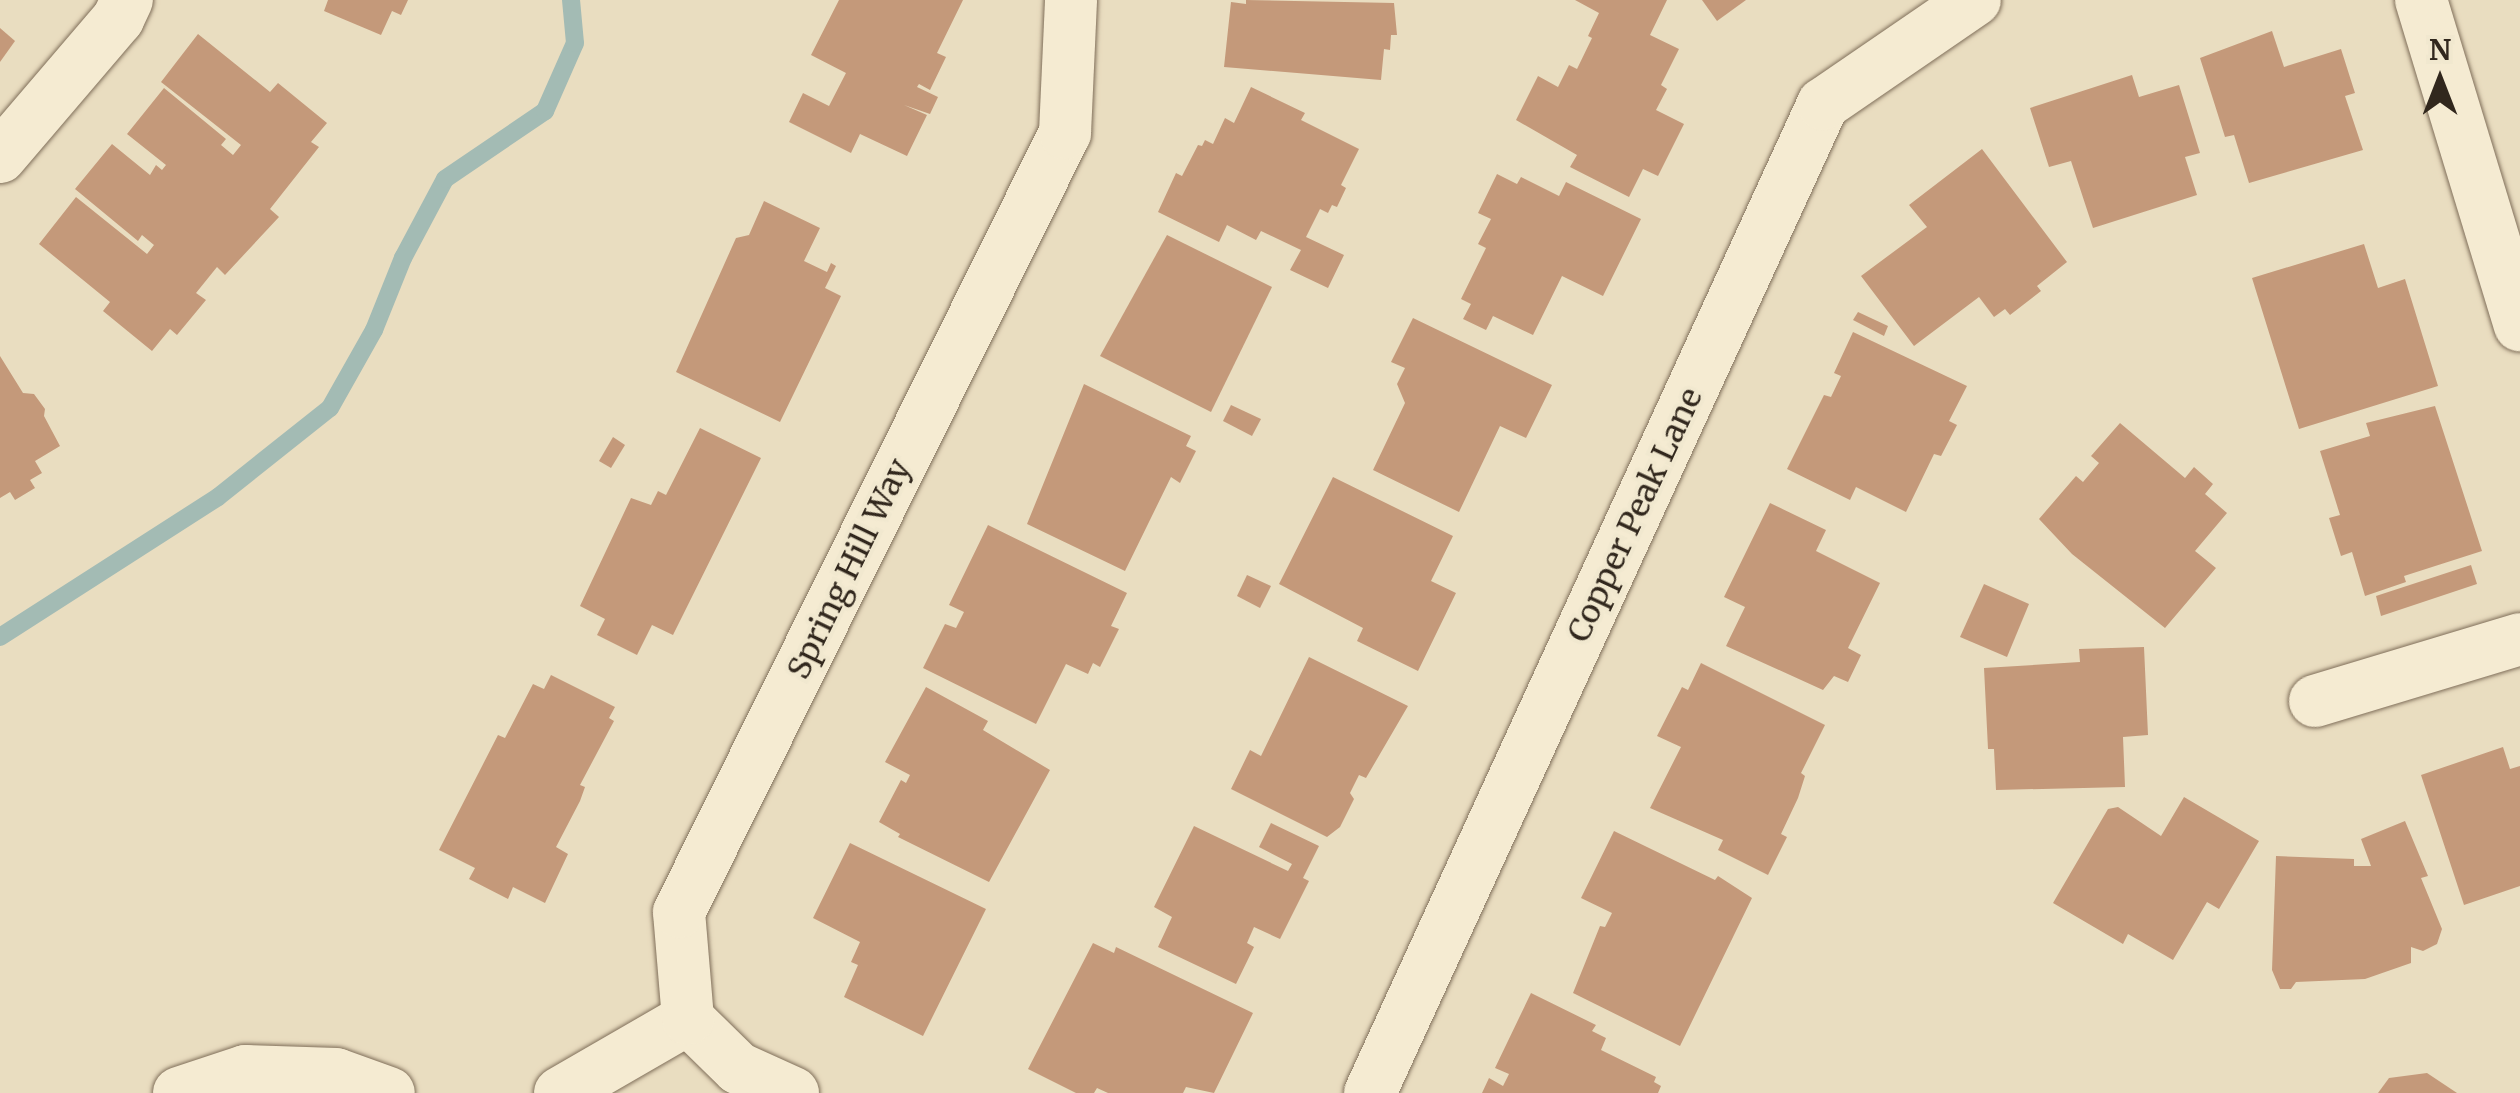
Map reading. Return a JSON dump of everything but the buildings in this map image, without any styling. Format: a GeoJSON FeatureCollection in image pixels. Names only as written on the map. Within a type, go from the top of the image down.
{"type":"FeatureCollection","features":[{"type":"Feature","properties":{"kind":"street"},"geometry":{"type":"LineString","coordinates":[[0,158],[118,19],[127,0]]}},
{"type":"Feature","properties":{"kind":"street","name":"Spring Hill Way"},"geometry":{"type":"LineString","coordinates":[[688,1019],[679,912],[1065,133],[1070,0]]}},
{"type":"Feature","properties":{"kind":"street","name":"Copper Peak Lane"},"geometry":{"type":"LineString","coordinates":[[1370,1093],[1823,104],[1975,0]]}},
{"type":"Feature","properties":{"kind":"street"},"geometry":{"type":"LineString","coordinates":[[2421,0],[2520,325]]}},
{"type":"Feature","properties":{"kind":"street"},"geometry":{"type":"LineString","coordinates":[[2314,701],[2520,638]]}},
{"type":"Feature","properties":{"kind":"street"},"geometry":{"type":"LineString","coordinates":[[560,1093],[688,1019],[738,1068],[793,1093]]}},
{"type":"Feature","properties":{"kind":"street"},"geometry":{"type":"LineString","coordinates":[[179,1093],[245,1071],[336,1074],[389,1093]]}},
{"type":"Feature","properties":{"kind":"waterway"},"geometry":{"type":"LineString","coordinates":[[0,637],[218,497],[330,408],[374,330],[403,258],[445,179],[545,111],[575,43],[571,0]]}}]}
